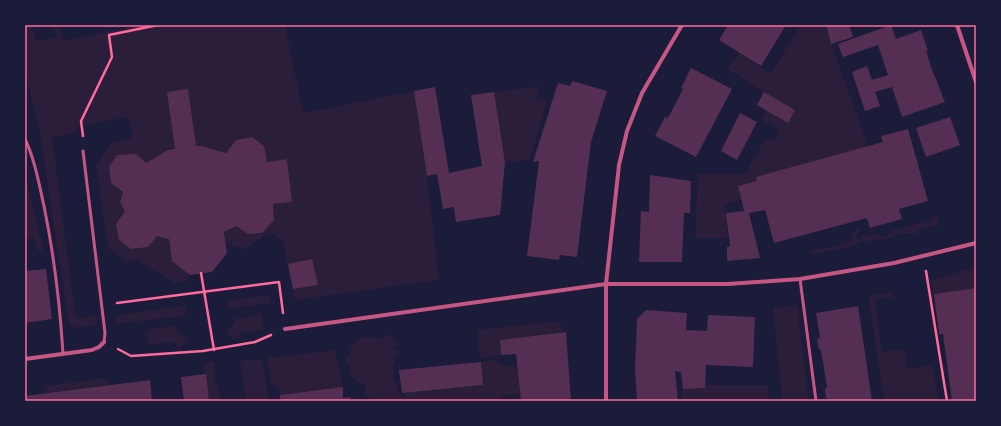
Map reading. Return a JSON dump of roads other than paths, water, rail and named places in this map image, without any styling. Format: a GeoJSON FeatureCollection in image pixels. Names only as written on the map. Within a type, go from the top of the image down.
{"type":"FeatureCollection","features":[{"type":"Feature","properties":{"kind":"street"},"geometry":{"type":"LineString","coordinates":[[606,401],[606,284],[619,166],[627,131],[642,93],[682,25]]}},
{"type":"Feature","properties":{"kind":"street"},"geometry":{"type":"LineString","coordinates":[[957,25],[976,82]]}},
{"type":"Feature","properties":{"kind":"street"},"geometry":{"type":"LineString","coordinates":[[285,328],[606,284],[728,284],[800,279],[844,273],[923,257],[976,243]]}},
{"type":"Feature","properties":{"kind":"street"},"geometry":{"type":"LineString","coordinates":[[25,359],[92,350],[99,347],[104,342]]}},
{"type":"Feature","properties":{"kind":"lane"},"geometry":{"type":"LineString","coordinates":[[25,139],[40,186],[49,232],[61,325],[63,354]]}},
{"type":"Feature","properties":{"kind":"lane"},"geometry":{"type":"LineString","coordinates":[[83,151],[102,305],[105,333],[104,342]]}},
{"type":"Feature","properties":{"kind":"lane"},"geometry":{"type":"LineString","coordinates":[[800,279],[816,401]]}}]}
